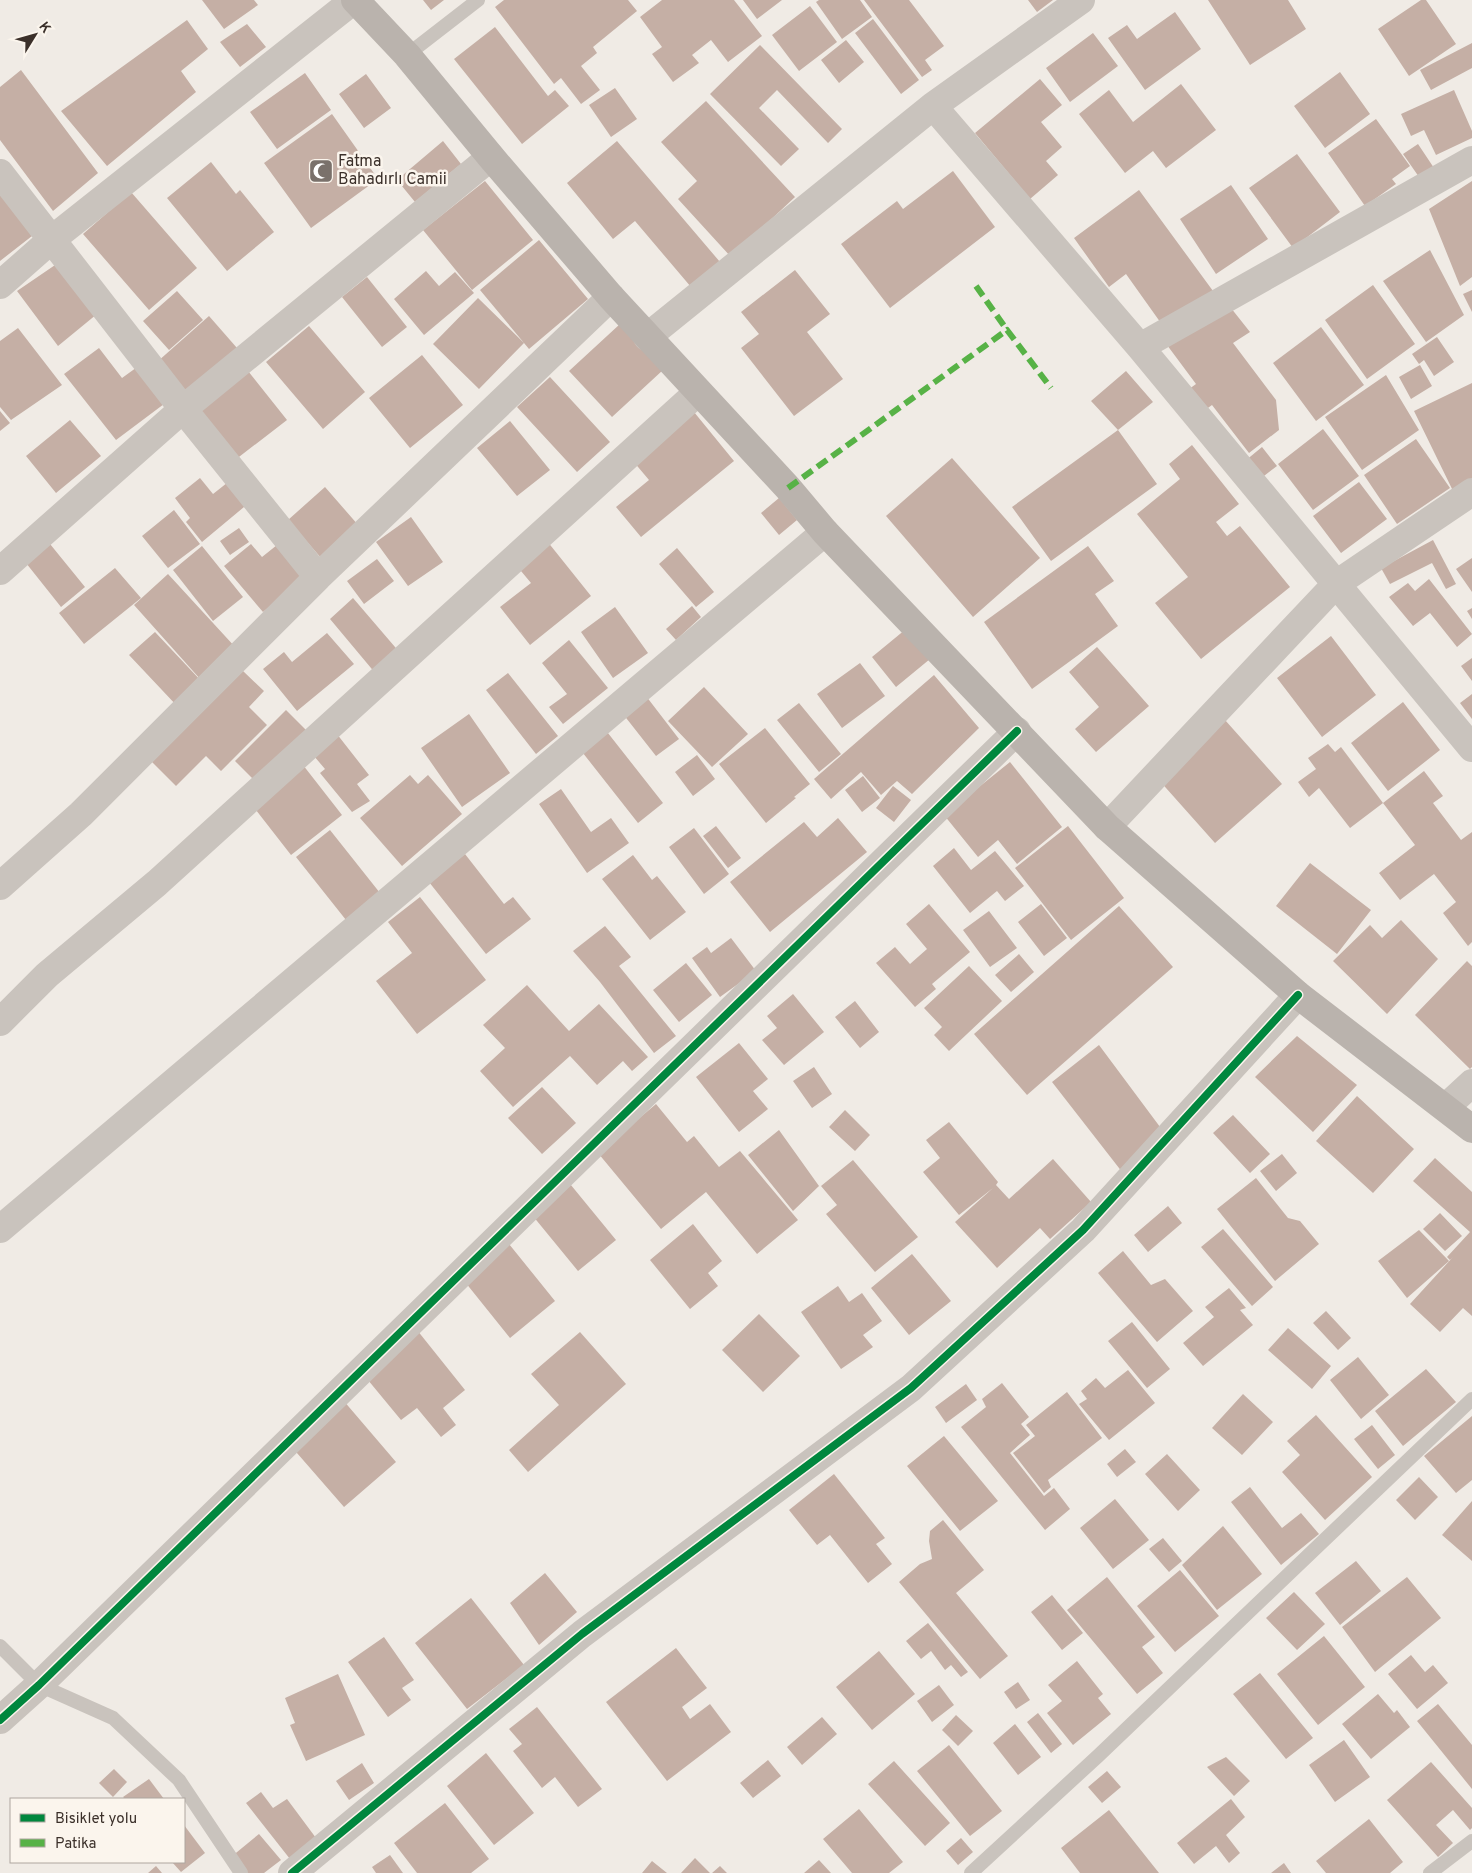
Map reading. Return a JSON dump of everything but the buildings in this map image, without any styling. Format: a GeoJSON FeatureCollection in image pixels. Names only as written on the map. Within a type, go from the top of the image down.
{"type":"FeatureCollection","features":[{"type":"Feature","properties":{"kind":"main road"},"geometry":{"type":"LineString","coordinates":[[354,0],[407,55],[491,157],[647,337],[825,532],[1107,827],[1298,995],[1472,1129]]}},
{"type":"Feature","properties":{"kind":"street"},"geometry":{"type":"LineString","coordinates":[[0,285],[51,240],[354,0]]}},
{"type":"Feature","properties":{"kind":"street"},"geometry":{"type":"LineString","coordinates":[[647,337],[933,106],[1081,0]]}},
{"type":"Feature","properties":{"kind":"street"},"geometry":{"type":"LineString","coordinates":[[933,106],[1140,347],[1472,748]]}},
{"type":"Feature","properties":{"kind":"street"},"geometry":{"type":"LineString","coordinates":[[0,571],[184,410],[491,157]]}},
{"type":"Feature","properties":{"kind":"street"},"geometry":{"type":"LineString","coordinates":[[1140,347],[1472,160]]}},
{"type":"Feature","properties":{"kind":"street"},"geometry":{"type":"LineString","coordinates":[[0,172],[184,410],[318,577]]}},
{"type":"Feature","properties":{"kind":"street"},"geometry":{"type":"LineString","coordinates":[[0,886],[81,814],[318,577],[611,297]]}},
{"type":"Feature","properties":{"kind":"street"},"geometry":{"type":"LineString","coordinates":[[0,1022],[46,975],[157,883],[698,392]]}},
{"type":"Feature","properties":{"kind":"street"},"geometry":{"type":"LineString","coordinates":[[1107,827],[1336,584],[1472,492]]}},
{"type":"Feature","properties":{"kind":"street"},"geometry":{"type":"LineString","coordinates":[[0,1229],[825,532]]}},
{"type":"Feature","properties":{"kind":"street"},"geometry":{"type":"LineString","coordinates":[[0,1720],[39,1685],[1017,731]]}},
{"type":"Feature","properties":{"kind":"street"},"geometry":{"type":"LineString","coordinates":[[292,1873],[582,1634],[911,1388],[1084,1230],[1298,995]]}},
{"type":"Feature","properties":{"kind":"street"},"geometry":{"type":"LineString","coordinates":[[1446,1108],[1472,1083]]}},
{"type":"Feature","properties":{"kind":"lane"},"geometry":{"type":"LineString","coordinates":[[407,55],[478,0]]}},
{"type":"Feature","properties":{"kind":"lane"},"geometry":{"type":"LineString","coordinates":[[971,1873],[1098,1756],[1472,1399]]}},
{"type":"Feature","properties":{"kind":"lane"},"geometry":{"type":"LineString","coordinates":[[0,1646],[39,1685],[113,1718],[179,1780],[241,1873]]}},
{"type":"Feature","properties":{"kind":"lane"},"geometry":{"type":"LineString","coordinates":[[1430,1873],[1472,1841]]}},
{"type":"Feature","properties":{"kind":"marked path"},"geometry":{"type":"LineString","coordinates":[[976,286],[1007,330]]}},
{"type":"Feature","properties":{"kind":"marked path"},"geometry":{"type":"LineString","coordinates":[[788,488],[1007,330],[1051,388]]}},
{"type":"Feature","properties":{"kind":"cycle path"},"geometry":{"type":"LineString","coordinates":[[0,1720],[39,1685],[1017,731]]}},
{"type":"Feature","properties":{"kind":"cycle path"},"geometry":{"type":"LineString","coordinates":[[292,1873],[582,1634],[911,1388],[1083,1230],[1298,995]]}},
{"type":"Feature","properties":{"kind":"place","name":"Fatma Bahadırlı Camii"},"geometry":{"type":"Point","coordinates":[321,171]}}]}
